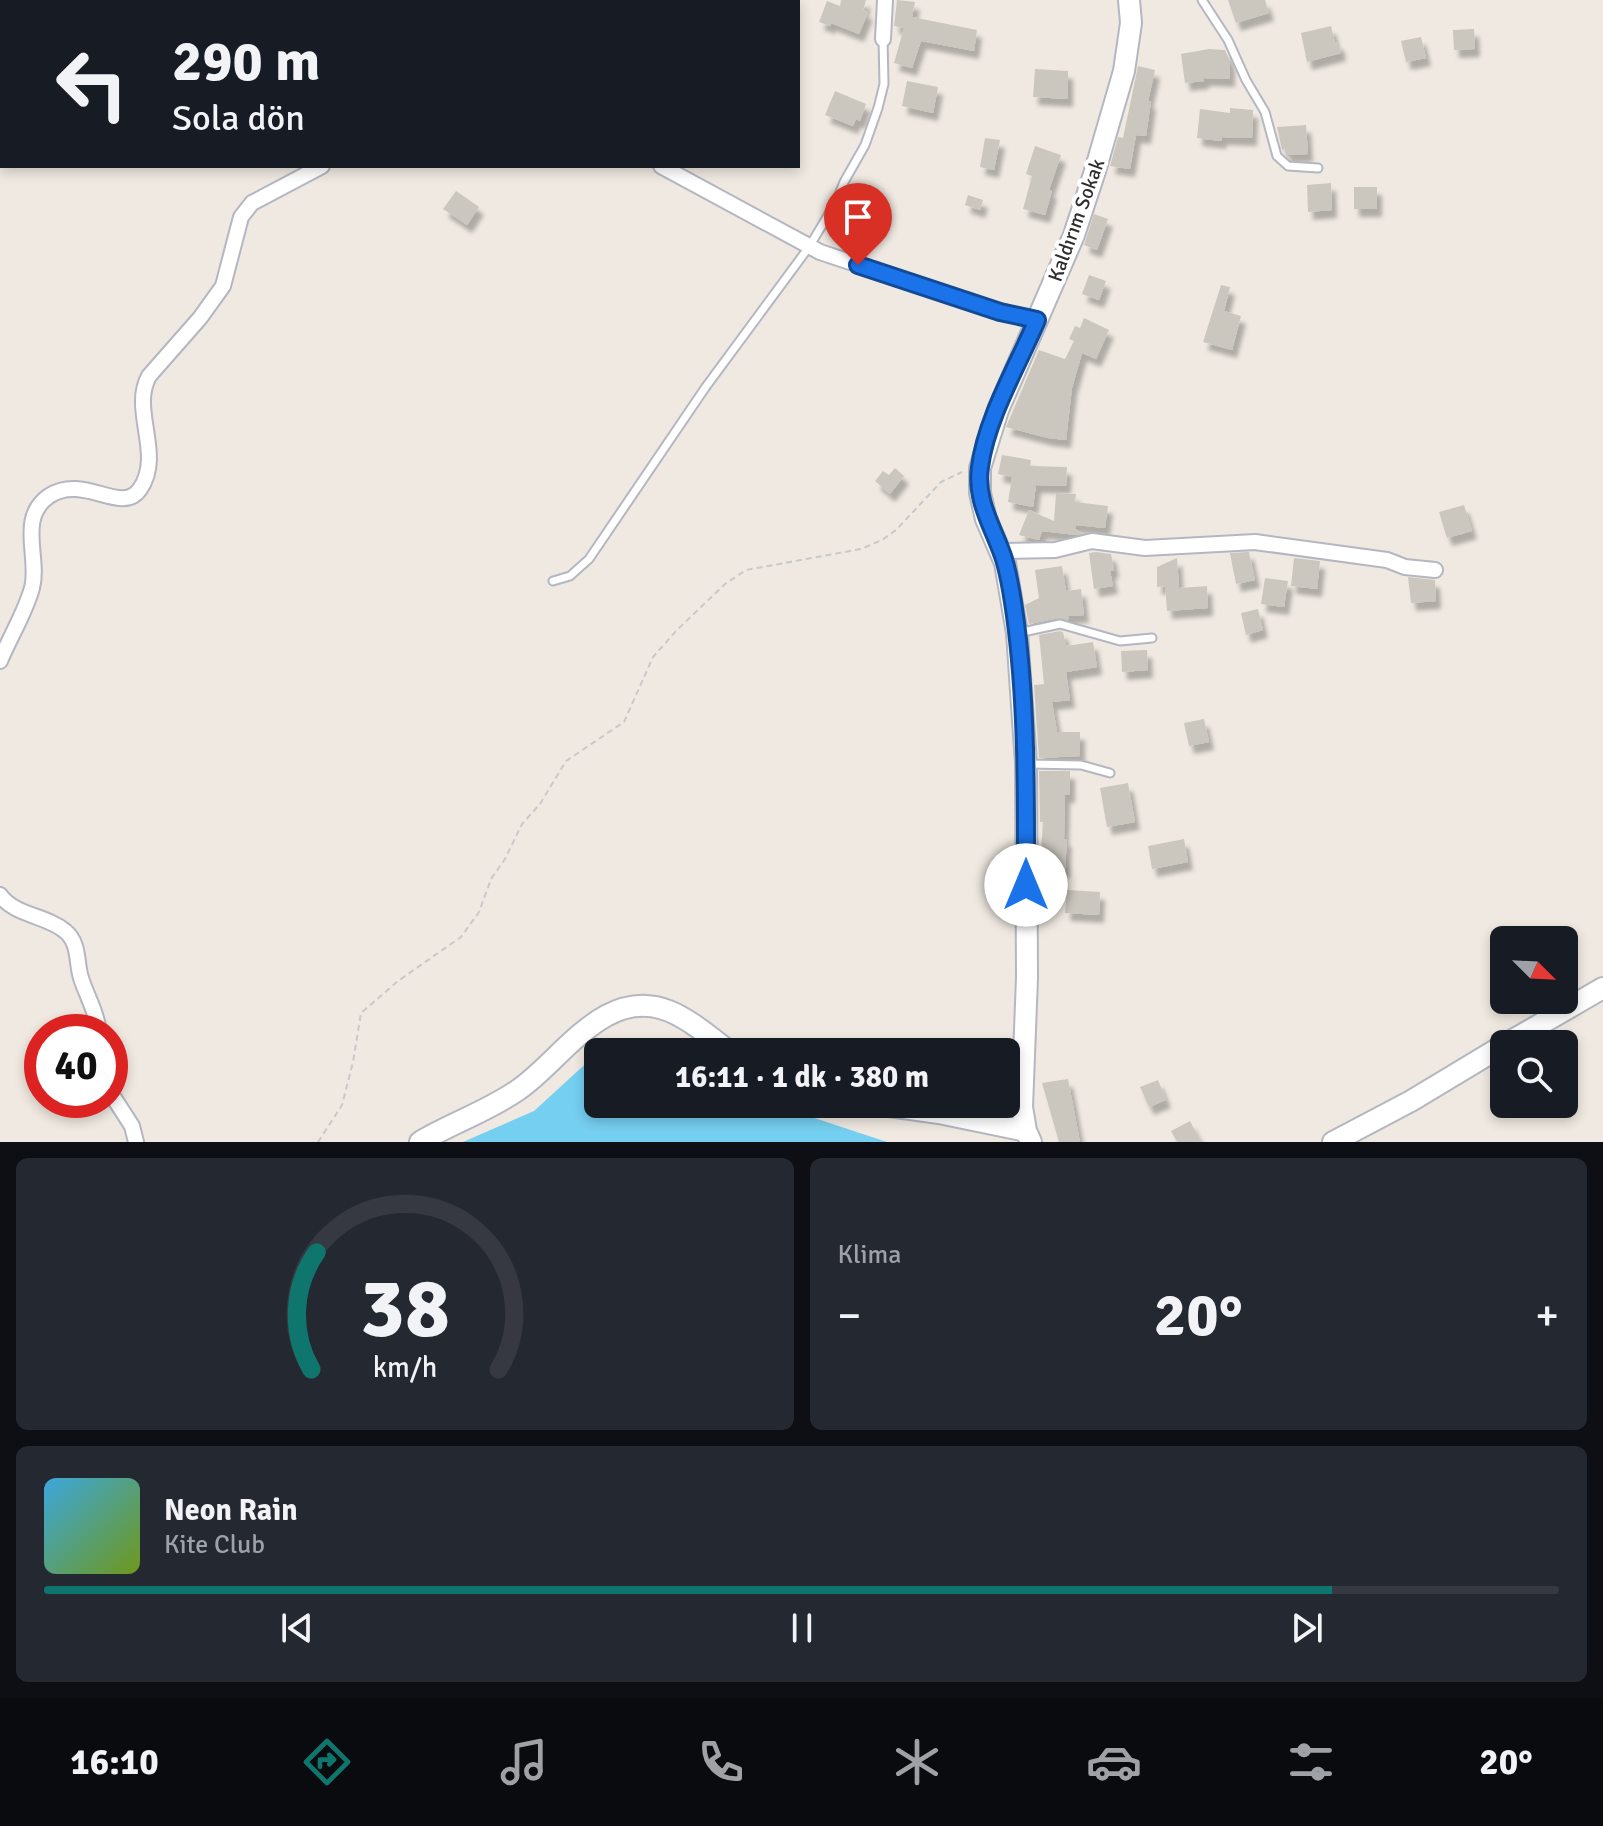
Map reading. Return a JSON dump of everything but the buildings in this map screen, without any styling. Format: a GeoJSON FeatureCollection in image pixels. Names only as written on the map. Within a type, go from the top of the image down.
{"type":"FeatureCollection","features":[{"type":"Feature","properties":{"kind":"street"},"geometry":{"type":"LineString","coordinates":[[883,39],[885,0]]}},
{"type":"Feature","properties":{"kind":"street","name":"Kaldırım Sokak"},"geometry":{"type":"LineString","coordinates":[[1027,1138],[1022,1107],[1027,978],[1026,764],[1017,633],[1001,551],[986,519],[980,493],[980,468],[998,410],[1074,235],[1124,71],[1130,34],[1129,0]]}},
{"type":"Feature","properties":{"kind":"street"},"geometry":{"type":"LineString","coordinates":[[0,661],[32,588],[30,539],[32,521],[39,508],[49,496],[72,488],[83,488],[118,499],[130,498],[142,487],[149,447],[142,399],[143,387],[149,376],[200,318],[223,286],[241,217],[247,208],[318,168]]}},
{"type":"Feature","properties":{"kind":"street"},"geometry":{"type":"LineString","coordinates":[[665,168],[809,247],[1000,312],[1037,320]]}},
{"type":"Feature","properties":{"kind":"street"},"geometry":{"type":"LineString","coordinates":[[1001,551],[1055,550],[1092,541],[1145,548],[1255,542],[1374,558],[1405,567],[1435,570]]}},
{"type":"Feature","properties":{"kind":"street"},"geometry":{"type":"LineString","coordinates":[[0,895],[6,903],[58,927],[70,936],[75,945],[80,978],[96,1014]]}},
{"type":"Feature","properties":{"kind":"street"},"geometry":{"type":"LineString","coordinates":[[1531,1030],[1603,988]]}},
{"type":"Feature","properties":{"kind":"street"},"geometry":{"type":"LineString","coordinates":[[420,1142],[519,1090],[579,1034],[606,1015],[638,1007],[665,1009],[710,1038]]}},
{"type":"Feature","properties":{"kind":"street"},"geometry":{"type":"LineString","coordinates":[[1333,1142],[1490,1054]]}},
{"type":"Feature","properties":{"kind":"street"},"geometry":{"type":"LineString","coordinates":[[127,1118],[136,1142]]}},
{"type":"Feature","properties":{"kind":"street"},"geometry":{"type":"LineString","coordinates":[[957,1118],[1027,1138]]}},
{"type":"Feature","properties":{"kind":"lane"},"geometry":{"type":"LineString","coordinates":[[1202,0],[1228,40],[1265,112],[1277,156],[1288,166],[1318,168]]}},
{"type":"Feature","properties":{"kind":"lane"},"geometry":{"type":"LineString","coordinates":[[553,581],[570,576],[589,559],[705,388],[809,247],[865,145],[884,84],[883,39]]}},
{"type":"Feature","properties":{"kind":"lane"},"geometry":{"type":"LineString","coordinates":[[1017,633],[1060,624],[1120,641],[1152,638]]}},
{"type":"Feature","properties":{"kind":"lane"},"geometry":{"type":"LineString","coordinates":[[1026,764],[1081,765],[1110,773]]}},
{"type":"Feature","properties":{"kind":"path"},"geometry":{"type":"LineString","coordinates":[[318,1142],[337,1116],[345,1097],[361,1013],[398,981],[461,937],[479,912],[491,879],[505,859],[517,832],[540,804],[566,761],[624,722],[653,657],[684,623],[725,584],[746,570],[861,549],[882,540],[896,530],[941,482],[980,468]]}},
{"type":"Feature","properties":{"kind":"water"},"geometry":{"type":"Polygon","coordinates":[[[584,1065],[584,1118],[814,1118],[887,1142],[463,1142],[534,1111],[584,1065]]]}},
{"type":"Feature","properties":{"kind":"route"},"geometry":{"type":"LineString","coordinates":[[858,265],[1000,312],[1037,320],[998,410],[980,468],[980,493],[986,519],[1005,563],[1017,633],[1026,764],[1026,885]]}}]}
